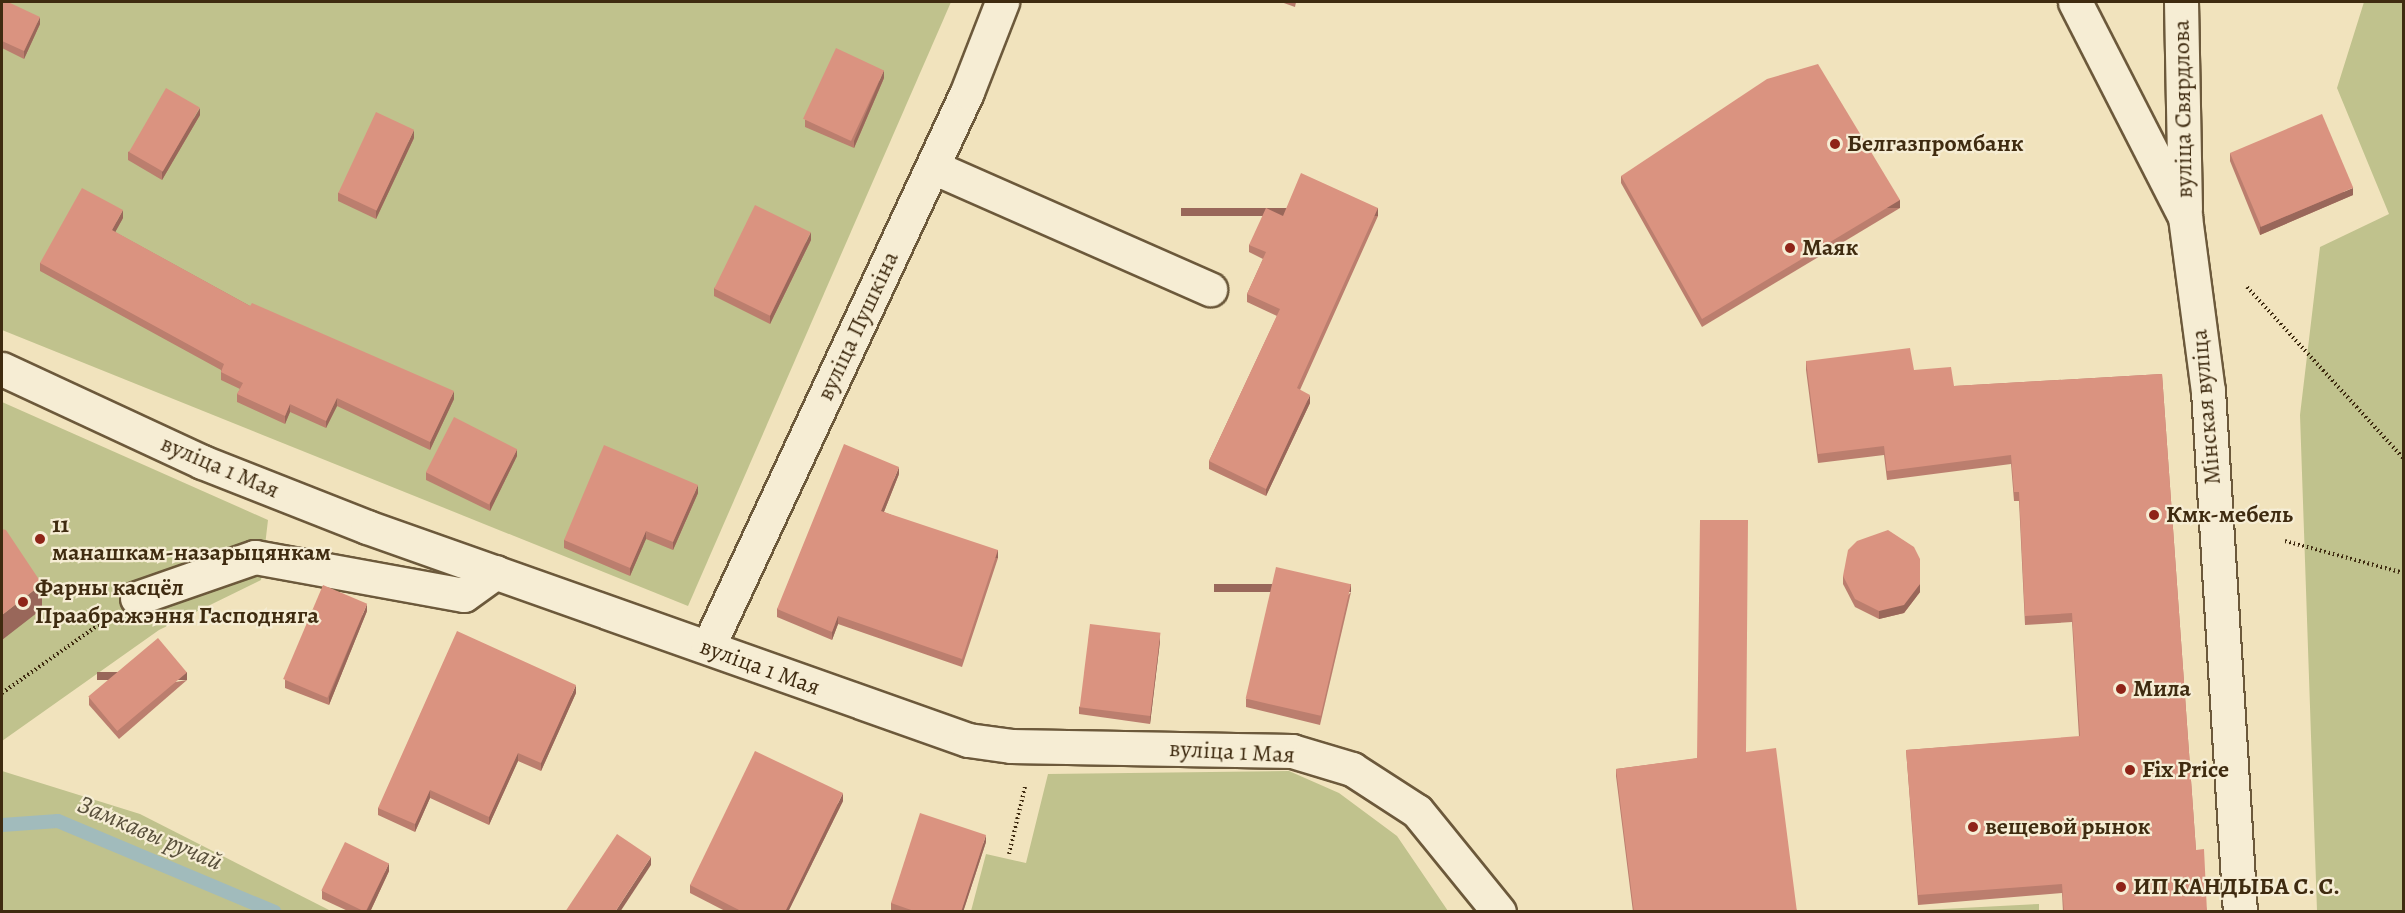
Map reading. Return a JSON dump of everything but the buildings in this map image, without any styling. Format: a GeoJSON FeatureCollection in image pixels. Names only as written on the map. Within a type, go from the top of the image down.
{"type":"FeatureCollection","features":[{"type":"Feature","properties":{"kind":"street","name":"вуліца Пушкіна"},"geometry":{"type":"LineString","coordinates":[[708,647],[933,167],[1002,2]]}},
{"type":"Feature","properties":{"kind":"street","name":"Мінская вуліца"},"geometry":{"type":"LineString","coordinates":[[2075,2],[2185,217],[2208,391],[2240,912]]}},
{"type":"Feature","properties":{"kind":"street","name":"вуліца Свярдлова"},"geometry":{"type":"LineString","coordinates":[[2181,2],[2185,217]]}},
{"type":"Feature","properties":{"kind":"street"},"geometry":{"type":"LineString","coordinates":[[933,167],[1210,289]]}},
{"type":"Feature","properties":{"kind":"street","name":"вуліца 1 Мая"},"geometry":{"type":"LineString","coordinates":[[2,369],[202,462],[496,572],[968,740],[1035,746],[1292,752],[1352,769],[1417,811],[1490,896],[1499,912]]}},
{"type":"Feature","properties":{"kind":"street"},"geometry":{"type":"LineString","coordinates":[[137,598],[255,557],[464,595],[496,572]]}},
{"type":"Feature","properties":{"kind":"path"},"geometry":{"type":"LineString","coordinates":[[2247,287],[2403,459]]}},
{"type":"Feature","properties":{"kind":"path"},"geometry":{"type":"LineString","coordinates":[[2285,541],[2403,573]]}},
{"type":"Feature","properties":{"kind":"path"},"geometry":{"type":"LineString","coordinates":[[2,693],[137,598]]}},
{"type":"Feature","properties":{"kind":"path"},"geometry":{"type":"LineString","coordinates":[[1009,854],[1035,746]]}},
{"type":"Feature","properties":{"kind":"green space"},"geometry":{"type":"Polygon","coordinates":[[[2,2],[951,2],[688,606],[2,330],[2,2]]]}},
{"type":"Feature","properties":{"kind":"green space"},"geometry":{"type":"Polygon","coordinates":[[[2364,2],[2404,2],[2403,911],[2317,911],[2300,415],[2320,247],[2389,214],[2337,88],[2364,2]]]}},
{"type":"Feature","properties":{"kind":"green space"},"geometry":{"type":"Polygon","coordinates":[[[2,402],[268,520],[261,580],[159,630],[2,741],[2,402]]]}},
{"type":"Feature","properties":{"kind":"green space"},"geometry":{"type":"Polygon","coordinates":[[[2,771],[140,814],[331,911],[2,911],[2,771]]]}},
{"type":"Feature","properties":{"kind":"green space"},"geometry":{"type":"Polygon","coordinates":[[[1289,771],[1339,793],[1397,836],[1448,911],[971,911],[986,854],[1026,863],[1048,774],[1289,771]]]}},
{"type":"Feature","properties":{"kind":"green space"},"geometry":{"type":"Polygon","coordinates":[[[2039,904],[2039,911],[1904,911],[2039,904]]]}},
{"type":"Feature","properties":{"kind":"waterway","name":"Замкавы ручай"},"geometry":{"type":"LineString","coordinates":[[2,825],[58,821],[275,912]]}},
{"type":"Feature","properties":{"kind":"place","name":"Белгазпромбанк"},"geometry":{"type":"Point","coordinates":[1835,144]}},
{"type":"Feature","properties":{"kind":"place","name":"Маяк"},"geometry":{"type":"Point","coordinates":[1790,248]}},
{"type":"Feature","properties":{"kind":"place","name":"Кмк-мебель"},"geometry":{"type":"Point","coordinates":[2154,515]}},
{"type":"Feature","properties":{"kind":"place","name":"11 манашкам-назарыцянкам"},"geometry":{"type":"Point","coordinates":[40,539]}},
{"type":"Feature","properties":{"kind":"place","name":"Фарны касцёл Праабражэння Гасподняга"},"geometry":{"type":"Point","coordinates":[23,602]}},
{"type":"Feature","properties":{"kind":"place","name":"Мила"},"geometry":{"type":"Point","coordinates":[2121,689]}},
{"type":"Feature","properties":{"kind":"place","name":"Fix Price"},"geometry":{"type":"Point","coordinates":[2130,770]}},
{"type":"Feature","properties":{"kind":"place","name":"вещевой рынок"},"geometry":{"type":"Point","coordinates":[1973,827]}},
{"type":"Feature","properties":{"kind":"place","name":"ИП КАНДЫБА С. С."},"geometry":{"type":"Point","coordinates":[2121,887]}}]}
